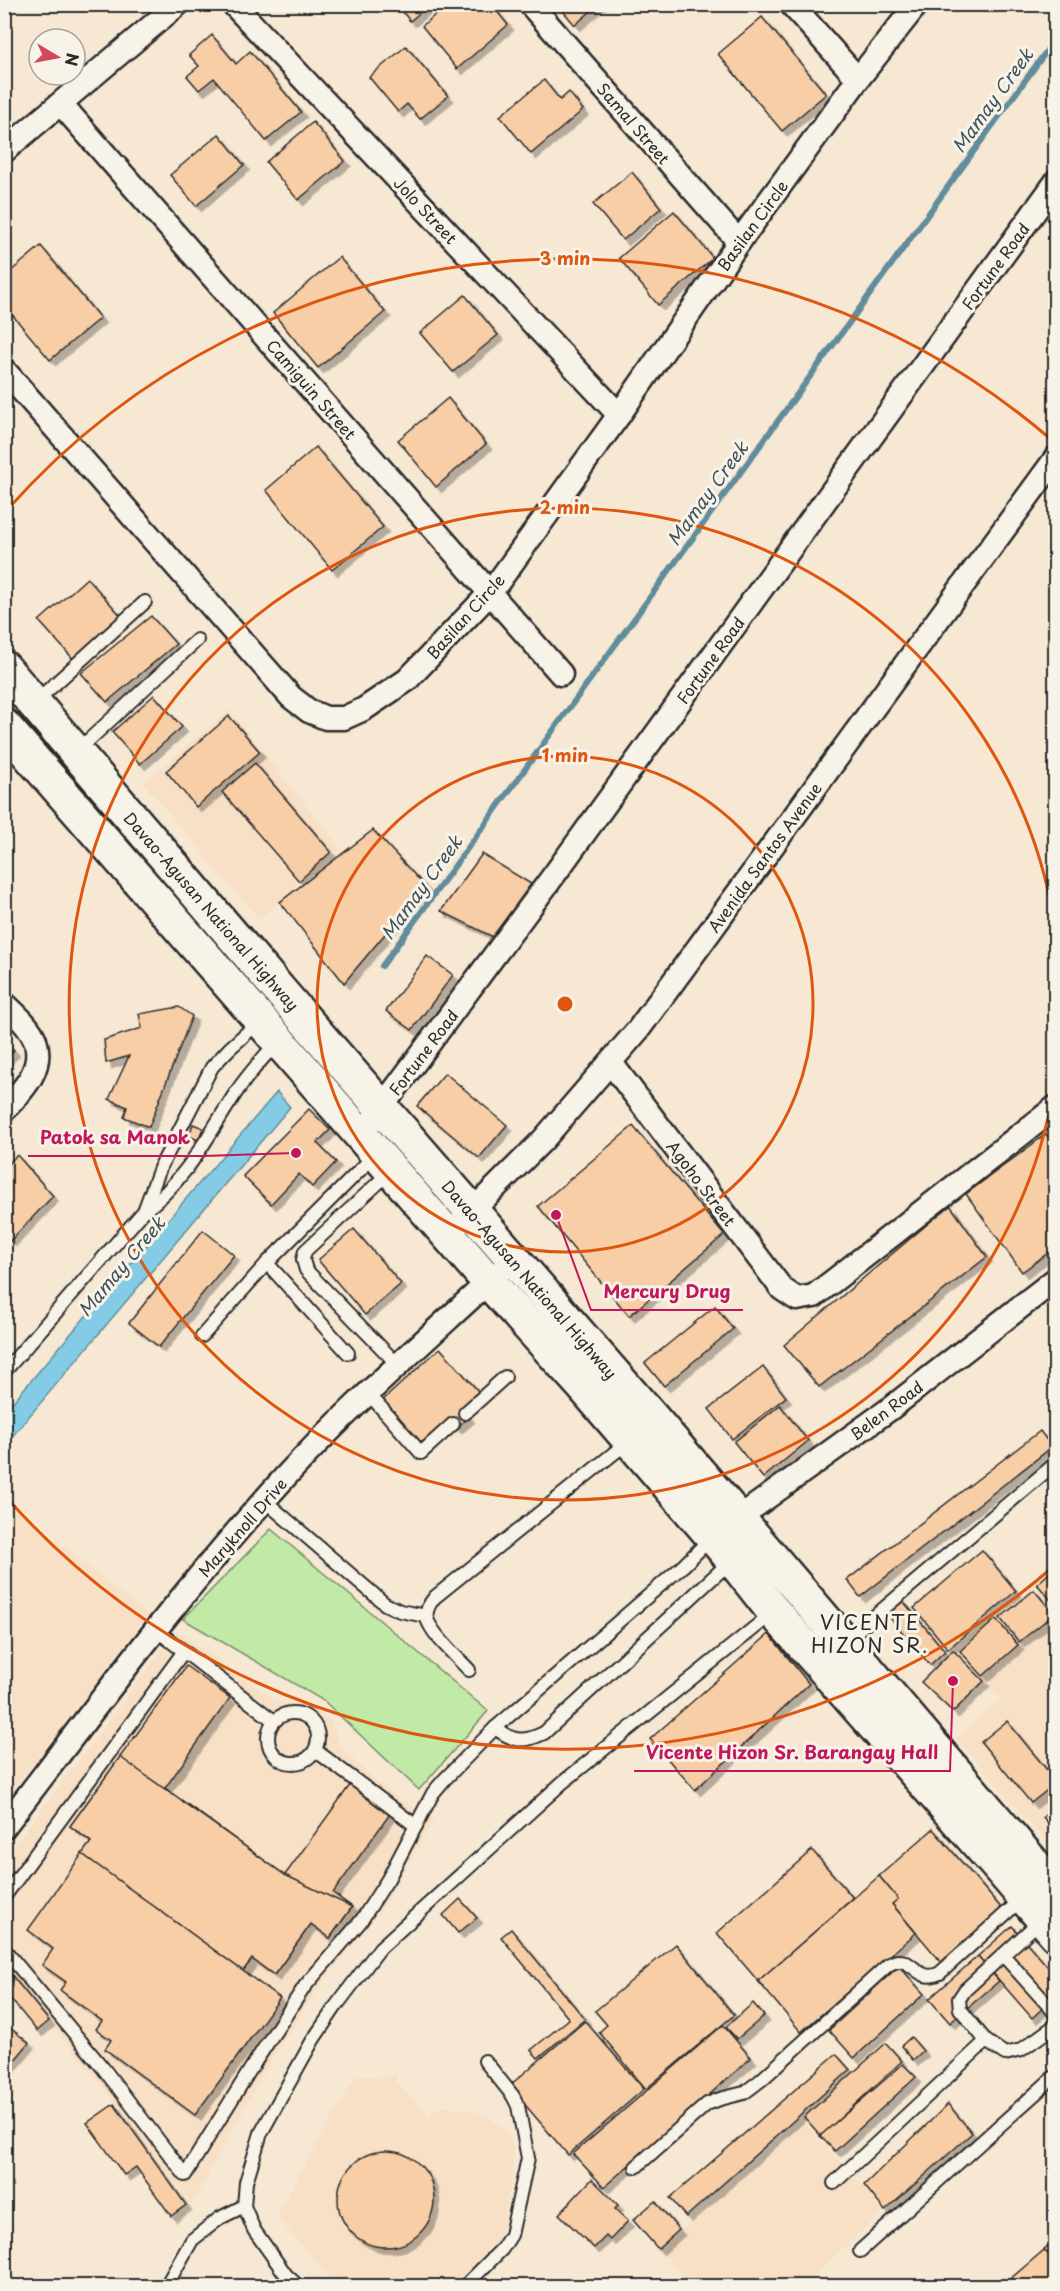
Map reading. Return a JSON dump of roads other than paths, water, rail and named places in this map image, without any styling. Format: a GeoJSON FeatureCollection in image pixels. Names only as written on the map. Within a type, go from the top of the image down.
{"type":"FeatureCollection","features":[{"type":"Feature","properties":{"kind":"main road","name":"Davao-Agusan National Highway"},"geometry":{"type":"LineString","coordinates":[[4,668],[76,752],[282,1019],[384,1140],[448,1235],[489,1282],[595,1376],[629,1441],[787,1602],[1040,1917]]}},
{"type":"Feature","properties":{"kind":"main road","name":"Davao-Agusan National Highway"},"geometry":{"type":"LineString","coordinates":[[4,726],[282,1019]]}},
{"type":"Feature","properties":{"kind":"main road","name":"Davao-Agusan National Highway"},"geometry":{"type":"LineString","coordinates":[[384,1140],[472,1211],[514,1259],[595,1376],[727,1539]]}},
{"type":"Feature","properties":{"kind":"main road","name":"Davao-Agusan National Highway"},"geometry":{"type":"LineString","coordinates":[[787,1602],[843,1642],[1056,1890]]}},
{"type":"Feature","properties":{"kind":"street"},"geometry":{"type":"LineString","coordinates":[[4,151],[178,4]]}},
{"type":"Feature","properties":{"kind":"street","name":"Jolo Street"},"geometry":{"type":"LineString","coordinates":[[233,4],[619,414]]}},
{"type":"Feature","properties":{"kind":"street","name":"Samal Street"},"geometry":{"type":"LineString","coordinates":[[530,4],[739,242]]}},
{"type":"Feature","properties":{"kind":"street"},"geometry":{"type":"LineString","coordinates":[[791,4],[858,79]]}},
{"type":"Feature","properties":{"kind":"street","name":"Basilan Circle"},"geometry":{"type":"LineString","coordinates":[[4,370],[291,697],[309,711],[326,718],[344,718],[381,698],[407,680],[491,592],[739,242],[858,79],[917,4]]}},
{"type":"Feature","properties":{"kind":"street","name":"Camiguin Street"},"geometry":{"type":"LineString","coordinates":[[61,104],[561,674]]}},
{"type":"Feature","properties":{"kind":"street","name":"Fortune Road"},"geometry":{"type":"LineString","coordinates":[[384,1140],[554,875],[1056,182]]}},
{"type":"Feature","properties":{"kind":"street","name":"Avenida Santos Avenue"},"geometry":{"type":"LineString","coordinates":[[448,1235],[543,1140],[638,1030],[1056,458]]}},
{"type":"Feature","properties":{"kind":"street"},"geometry":{"type":"LineString","coordinates":[[4,1003],[35,1039],[38,1057],[35,1072],[25,1088],[4,1110]]}},
{"type":"Feature","properties":{"kind":"street","name":"Agoho Street"},"geometry":{"type":"LineString","coordinates":[[611,1063],[782,1289],[797,1299],[814,1296],[1056,1107]]}},
{"type":"Feature","properties":{"kind":"street","name":"Maryknoll Drive"},"geometry":{"type":"LineString","coordinates":[[4,1827],[155,1629],[264,1500],[336,1424],[514,1259]]}},
{"type":"Feature","properties":{"kind":"street","name":"Belen Road"},"geometry":{"type":"LineString","coordinates":[[727,1539],[1056,1279]]}},
{"type":"Feature","properties":{"kind":"lane"},"geometry":{"type":"LineString","coordinates":[[34,703],[145,602]]}},
{"type":"Feature","properties":{"kind":"lane"},"geometry":{"type":"LineString","coordinates":[[76,752],[197,640]]}},
{"type":"Feature","properties":{"kind":"lane"},"geometry":{"type":"LineString","coordinates":[[144,1211],[160,1168],[213,1067],[228,1049],[282,1019]]}},
{"type":"Feature","properties":{"kind":"lane"},"geometry":{"type":"LineString","coordinates":[[4,1372],[144,1211],[179,1180],[206,1143],[282,1019]]}},
{"type":"Feature","properties":{"kind":"lane"},"geometry":{"type":"LineString","coordinates":[[202,1336],[267,1263],[384,1140]]}},
{"type":"Feature","properties":{"kind":"lane"},"geometry":{"type":"LineString","coordinates":[[384,1140],[305,1251],[303,1260],[306,1270],[399,1366]]}},
{"type":"Feature","properties":{"kind":"lane"},"geometry":{"type":"LineString","coordinates":[[267,1263],[348,1353]]}},
{"type":"Feature","properties":{"kind":"lane"},"geometry":{"type":"LineString","coordinates":[[465,1413],[505,1377]]}},
{"type":"Feature","properties":{"kind":"lane"},"geometry":{"type":"LineString","coordinates":[[369,1394],[422,1453],[453,1424]]}},
{"type":"Feature","properties":{"kind":"lane"},"geometry":{"type":"LineString","coordinates":[[469,1670],[429,1625],[426,1616],[429,1604],[629,1441]]}},
{"type":"Feature","properties":{"kind":"lane"},"geometry":{"type":"LineString","coordinates":[[843,1642],[1056,1464]]}},
{"type":"Feature","properties":{"kind":"lane"},"geometry":{"type":"LineString","coordinates":[[264,1500],[385,1604],[400,1611],[426,1616]]}},
{"type":"Feature","properties":{"kind":"lane"},"geometry":{"type":"LineString","coordinates":[[4,1949],[103,2068],[185,2175],[305,1986],[360,1921],[388,1879],[433,1793],[444,1780],[495,1728],[684,1565],[727,1539]]}},
{"type":"Feature","properties":{"kind":"lane"},"geometry":{"type":"LineString","coordinates":[[495,1728],[508,1737],[519,1740],[531,1739],[544,1733],[727,1539]]}},
{"type":"Feature","properties":{"kind":"lane"},"geometry":{"type":"LineString","coordinates":[[298,2286],[286,2275],[254,2230],[244,2206],[252,2160],[261,2133],[313,2040],[380,1948],[562,1784],[787,1602]]}},
{"type":"Feature","properties":{"kind":"lane"},"geometry":{"type":"LineString","coordinates":[[155,1629],[274,1721]]}},
{"type":"Feature","properties":{"kind":"lane"},"geometry":{"type":"LineString","coordinates":[[4,1897],[184,1651]]}},
{"type":"Feature","properties":{"kind":"lane"},"geometry":{"type":"LineString","coordinates":[[296,1713],[310,1720],[318,1734],[315,1750],[311,1756],[298,1764],[278,1760],[270,1750],[267,1735],[274,1721],[280,1716],[296,1713]]}},
{"type":"Feature","properties":{"kind":"lane"},"geometry":{"type":"LineString","coordinates":[[315,1750],[416,1826]]}},
{"type":"Feature","properties":{"kind":"lane"},"geometry":{"type":"LineString","coordinates":[[1040,1917],[965,1990],[959,1998],[960,2009],[986,2041],[1005,2054],[1021,2050],[1056,2025]]}},
{"type":"Feature","properties":{"kind":"lane"},"geometry":{"type":"LineString","coordinates":[[636,2167],[707,2104],[744,2093],[761,2080],[895,1960],[901,1960],[925,1976],[933,1977],[1040,1917]]}},
{"type":"Feature","properties":{"kind":"lane"},"geometry":{"type":"LineString","coordinates":[[1003,1955],[1056,2014]]}},
{"type":"Feature","properties":{"kind":"lane"},"geometry":{"type":"LineString","coordinates":[[834,2182],[986,2041]]}},
{"type":"Feature","properties":{"kind":"lane"},"geometry":{"type":"LineString","coordinates":[[465,2286],[502,2249],[511,2235],[528,2158],[518,2106],[513,2096],[485,2061]]}},
{"type":"Feature","properties":{"kind":"lane"},"geometry":{"type":"LineString","coordinates":[[860,2251],[1056,2075]]}},
{"type":"Feature","properties":{"kind":"lane"},"geometry":{"type":"LineString","coordinates":[[166,2286],[192,2240],[220,2218],[244,2206]]}},
{"type":"Feature","properties":{"kind":"water"},"geometry":{"type":"Polygon","coordinates":[[[277,1092],[290,1107],[5,1445],[5,1411],[277,1092]]]}},
{"type":"Feature","properties":{"kind":"waterway","name":"Mamay Creek"},"geometry":{"type":"LineString","coordinates":[[382,966],[1056,38]]}},
{"type":"Feature","properties":{"kind":"place","name":"Patok sa Manok"},"geometry":{"type":"Point","coordinates":[296,1153]}},
{"type":"Feature","properties":{"kind":"place","name":"Mercury Drug"},"geometry":{"type":"Point","coordinates":[556,1215]}},
{"type":"Feature","properties":{"kind":"place","name":"Vicente Hizon Sr. Barangay Hall"},"geometry":{"type":"Point","coordinates":[953,1681]}},
{"type":"Feature","properties":{"kind":"district","name":"VICENTE HIZON SR."},"geometry":{"type":"Point","coordinates":[870,1634]}}]}
